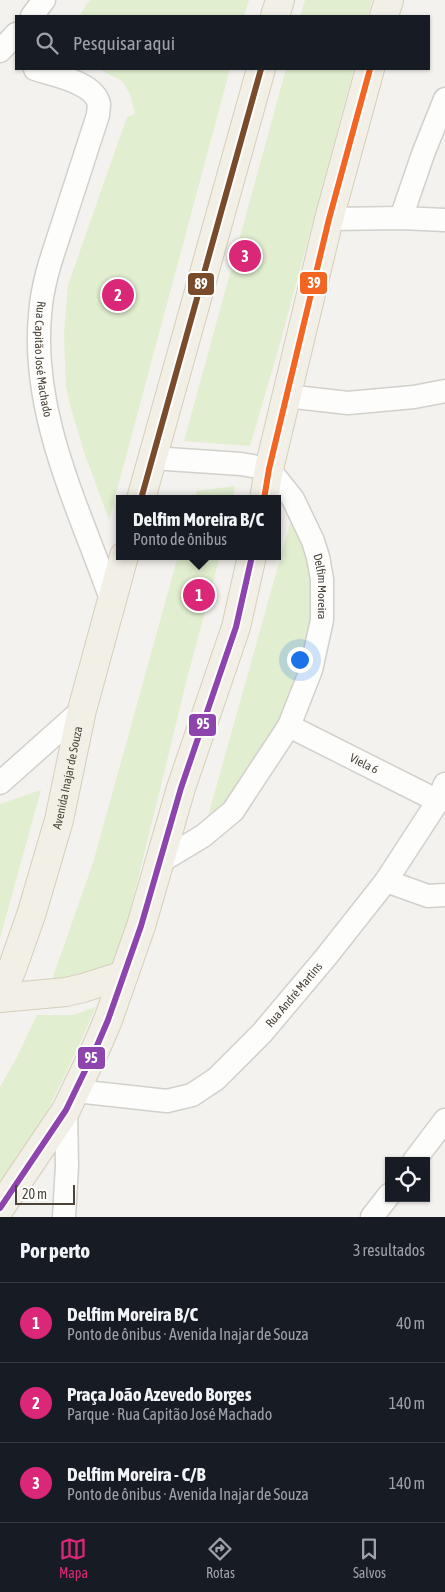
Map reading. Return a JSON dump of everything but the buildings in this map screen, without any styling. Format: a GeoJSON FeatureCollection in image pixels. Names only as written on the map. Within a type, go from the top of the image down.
{"type":"FeatureCollection","features":[{"type":"Feature","properties":{"kind":"main road"},"geometry":{"type":"LineString","coordinates":[[276,15],[280,0]]}},
{"type":"Feature","properties":{"kind":"main road"},"geometry":{"type":"LineString","coordinates":[[384,15],[389,0]]}},
{"type":"Feature","properties":{"kind":"main road"},"geometry":{"type":"LineString","coordinates":[[142,495],[261,70]]}},
{"type":"Feature","properties":{"kind":"main road"},"geometry":{"type":"LineString","coordinates":[[265,495],[286,396],[329,219],[370,70]]}},
{"type":"Feature","properties":{"kind":"main road","name":"Avenida Inajar de Souza"},"geometry":{"type":"LineString","coordinates":[[0,997],[29,920],[59,820],[82,710],[123,560]]}},
{"type":"Feature","properties":{"kind":"main road"},"geometry":{"type":"LineString","coordinates":[[0,1208],[71,1101],[96,1048],[141,926],[181,788],[236,627],[251,560]]}},
{"type":"Feature","properties":{"kind":"main road"},"geometry":{"type":"LineString","coordinates":[[0,997],[74,990],[124,975]]}},
{"type":"Feature","properties":{"kind":"street"},"geometry":{"type":"LineString","coordinates":[[33,15],[44,0]]}},
{"type":"Feature","properties":{"kind":"street"},"geometry":{"type":"LineString","coordinates":[[0,52],[15,35]]}},
{"type":"Feature","properties":{"kind":"street"},"geometry":{"type":"LineString","coordinates":[[0,57],[15,62]]}},
{"type":"Feature","properties":{"kind":"street","name":"Rua Capitão José Machado"},"geometry":{"type":"LineString","coordinates":[[38,70],[87,87],[95,95],[99,104],[98,115],[47,273],[40,315],[38,354],[50,428],[62,468],[111,599]]}},
{"type":"Feature","properties":{"kind":"street"},"geometry":{"type":"LineString","coordinates":[[401,218],[423,154],[445,100]]}},
{"type":"Feature","properties":{"kind":"street"},"geometry":{"type":"LineString","coordinates":[[329,219],[401,218],[445,220]]}},
{"type":"Feature","properties":{"kind":"street"},"geometry":{"type":"LineString","coordinates":[[286,396],[348,403],[414,397],[445,391]]}},
{"type":"Feature","properties":{"kind":"street"},"geometry":{"type":"LineString","coordinates":[[152,458],[241,464],[269,469]]}},
{"type":"Feature","properties":{"kind":"street","name":"Delfim Moreira"},"geometry":{"type":"LineString","coordinates":[[158,863],[203,836],[233,811],[289,726],[311,670],[322,620],[322,579],[313,540],[293,499],[269,469]]}},
{"type":"Feature","properties":{"kind":"street"},"geometry":{"type":"LineString","coordinates":[[0,784],[82,710]]}},
{"type":"Feature","properties":{"kind":"street","name":"Viela 6"},"geometry":{"type":"LineString","coordinates":[[289,726],[441,792]]}},
{"type":"Feature","properties":{"kind":"street","name":"Rua André Martins"},"geometry":{"type":"LineString","coordinates":[[71,1101],[167,1101],[192,1095],[216,1079],[262,1033],[326,957],[386,881],[441,792]]}},
{"type":"Feature","properties":{"kind":"street"},"geometry":{"type":"LineString","coordinates":[[386,881],[428,896],[445,895]]}},
{"type":"Feature","properties":{"kind":"street"},"geometry":{"type":"LineString","coordinates":[[64,1217],[71,1101]]}},
{"type":"Feature","properties":{"kind":"street"},"geometry":{"type":"LineString","coordinates":[[417,1157],[445,1120]]}},
{"type":"Feature","properties":{"kind":"street"},"geometry":{"type":"LineString","coordinates":[[372,1217],[385,1200]]}},
{"type":"Feature","properties":{"kind":"green space"},"geometry":{"type":"Polygon","coordinates":[[[90,0],[249,0],[244,15],[80,15],[90,0]]]}},
{"type":"Feature","properties":{"kind":"green space"},"geometry":{"type":"Polygon","coordinates":[[[305,0],[372,0],[368,15],[300,15],[305,0]]]}},
{"type":"Feature","properties":{"kind":"green space"},"geometry":{"type":"Polygon","coordinates":[[[101,70],[230,70],[109,520],[84,452],[70,405],[66,386],[64,334],[68,285],[127,117],[135,114],[130,94],[122,81],[101,70]]]}},
{"type":"Feature","properties":{"kind":"green space"},"geometry":{"type":"Polygon","coordinates":[[[286,70],[354,70],[281,340],[250,446],[184,441],[286,70]]]}},
{"type":"Feature","properties":{"kind":"green space"},"geometry":{"type":"Polygon","coordinates":[[[235,486],[234,495],[196,495],[197,491],[235,486]]]}},
{"type":"Feature","properties":{"kind":"green space"},"geometry":{"type":"Polygon","coordinates":[[[291,520],[314,551],[319,631],[260,779],[205,827],[281,560],[291,520]]]}},
{"type":"Feature","properties":{"kind":"green space"},"geometry":{"type":"Polygon","coordinates":[[[177,560],[219,560],[188,675],[123,940],[111,969],[49,988],[93,863],[177,560]]]}},
{"type":"Feature","properties":{"kind":"green space"},"geometry":{"type":"Polygon","coordinates":[[[41,790],[0,938],[0,804],[41,790]]]}},
{"type":"Feature","properties":{"kind":"green space"},"geometry":{"type":"Polygon","coordinates":[[[96,1007],[64,1078],[41,1123],[0,1189],[0,1087],[37,1015],[73,1015],[96,1007]]]}},
{"type":"Feature","properties":{"kind":"transit line","name":"89"},"geometry":{"type":"LineString","coordinates":[[142,495],[261,70]]}},
{"type":"Feature","properties":{"kind":"transit line","name":"39"},"geometry":{"type":"LineString","coordinates":[[265,495],[269,469],[329,219],[370,70]]}},
{"type":"Feature","properties":{"kind":"transit line","name":"95"},"geometry":{"type":"LineString","coordinates":[[0,1208],[66,1110],[108,1020],[141,926],[181,788],[236,627],[251,560]]}},
{"type":"Feature","properties":{"kind":"place","name":"Delfim Moreira - C/B"},"geometry":{"type":"Point","coordinates":[245,256]}},
{"type":"Feature","properties":{"kind":"place","name":"Praça João Azevedo Borges"},"geometry":{"type":"Point","coordinates":[118,295]}},
{"type":"Feature","properties":{"kind":"place","name":"Delfim Moreira B/C"},"geometry":{"type":"Point","coordinates":[199,595]}}]}
